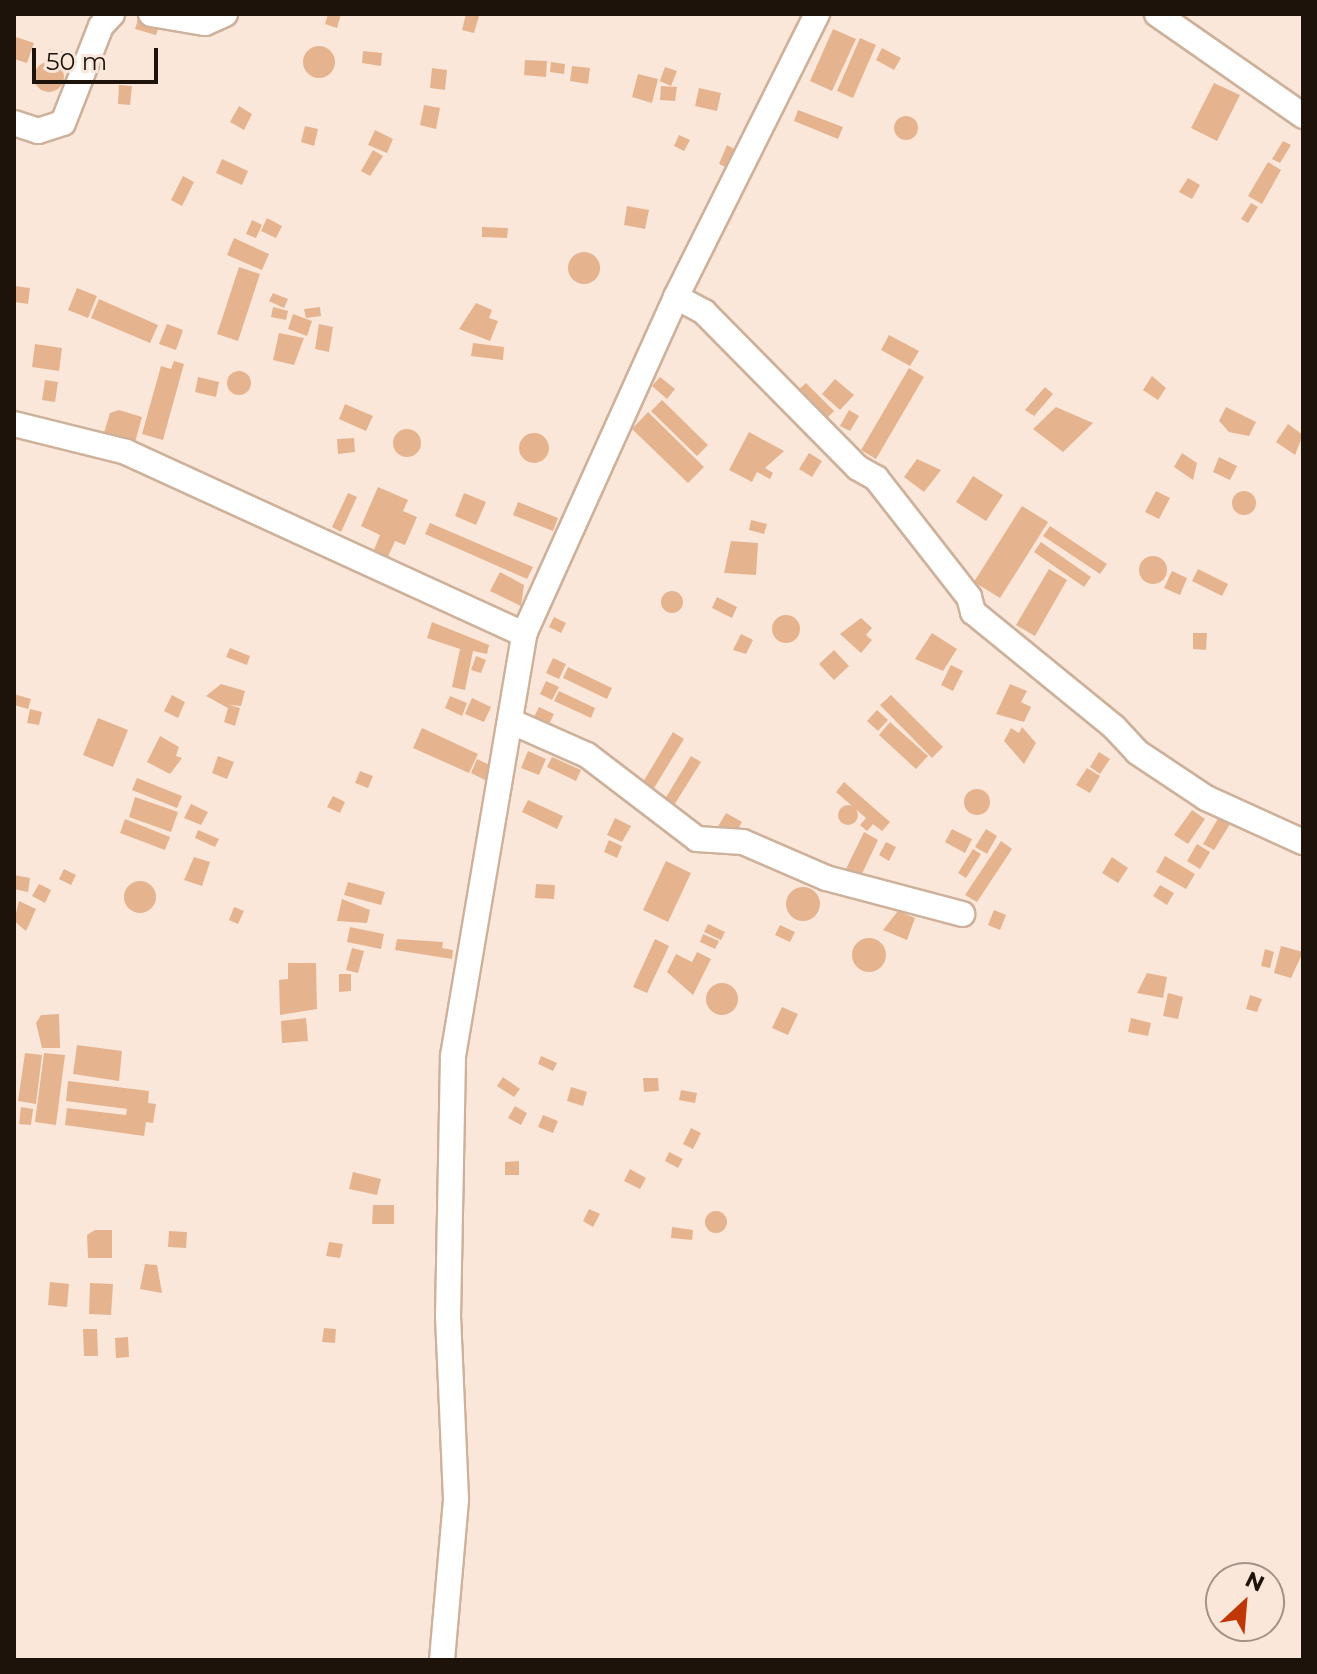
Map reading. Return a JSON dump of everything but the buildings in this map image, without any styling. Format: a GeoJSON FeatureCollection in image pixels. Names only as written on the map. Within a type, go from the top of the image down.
{"type":"FeatureCollection","features":[{"type":"Feature","properties":{"kind":"street"},"geometry":{"type":"LineString","coordinates":[[14,123],[54,131],[63,123],[101,26],[112,14]]}},
{"type":"Feature","properties":{"kind":"street"},"geometry":{"type":"LineString","coordinates":[[151,14],[205,23],[225,14]]}},
{"type":"Feature","properties":{"kind":"street"},"geometry":{"type":"LineString","coordinates":[[442,1660],[456,1499],[448,1317],[453,1056],[524,634],[676,297],[817,14]]}},
{"type":"Feature","properties":{"kind":"street"},"geometry":{"type":"LineString","coordinates":[[1157,14],[1303,116]]}},
{"type":"Feature","properties":{"kind":"street"},"geometry":{"type":"LineString","coordinates":[[676,297],[704,312],[858,468],[876,478],[969,597],[973,612],[1114,727],[1137,752],[1206,798],[1303,842]]}},
{"type":"Feature","properties":{"kind":"street"},"geometry":{"type":"LineString","coordinates":[[14,424],[126,452],[524,634]]}},
{"type":"Feature","properties":{"kind":"street"},"geometry":{"type":"LineString","coordinates":[[510,721],[587,755],[697,839],[743,842],[826,878],[962,914]]}}]}
